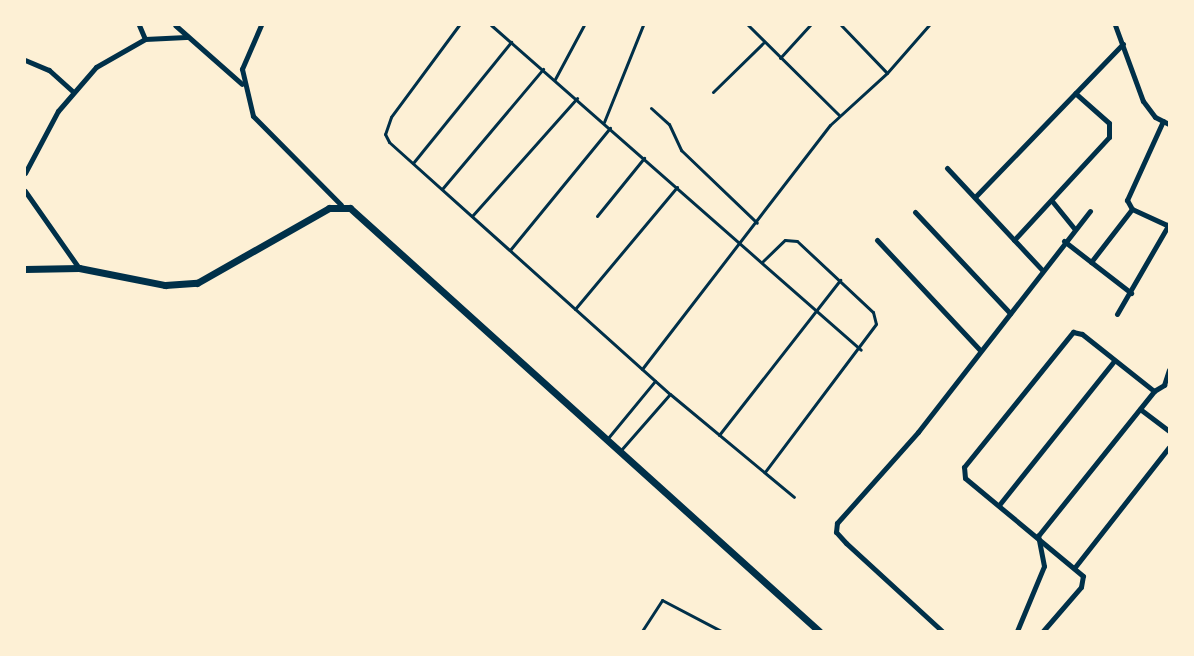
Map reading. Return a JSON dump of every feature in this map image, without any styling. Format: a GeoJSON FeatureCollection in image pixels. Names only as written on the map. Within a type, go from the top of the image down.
{"type":"FeatureCollection","features":[{"type":"Feature","properties":{"kind":"street"},"geometry":{"type":"LineString","coordinates":[[139,25],[145,39]]}},
{"type":"Feature","properties":{"kind":"street"},"geometry":{"type":"LineString","coordinates":[[175,25],[186,37],[242,84]]}},
{"type":"Feature","properties":{"kind":"street"},"geometry":{"type":"LineString","coordinates":[[262,25],[247,50],[242,84],[253,116],[341,205],[350,208],[608,438],[819,631]]}},
{"type":"Feature","properties":{"kind":"street"},"geometry":{"type":"LineString","coordinates":[[1115,25],[1143,101],[1162,121],[1169,124]]}},
{"type":"Feature","properties":{"kind":"street"},"geometry":{"type":"LineString","coordinates":[[25,173],[72,91],[116,52],[145,39],[186,37]]}},
{"type":"Feature","properties":{"kind":"street"},"geometry":{"type":"LineString","coordinates":[[975,197],[1123,44]]}},
{"type":"Feature","properties":{"kind":"street"},"geometry":{"type":"LineString","coordinates":[[25,60],[50,70],[72,91]]}},
{"type":"Feature","properties":{"kind":"street"},"geometry":{"type":"LineString","coordinates":[[1014,240],[1102,147],[1111,129],[1075,93]]}},
{"type":"Feature","properties":{"kind":"street"},"geometry":{"type":"LineString","coordinates":[[1091,262],[1132,209],[1129,194],[1162,121]]}},
{"type":"Feature","properties":{"kind":"street"},"geometry":{"type":"LineString","coordinates":[[947,168],[1042,270]]}},
{"type":"Feature","properties":{"kind":"street"},"geometry":{"type":"LineString","coordinates":[[25,191],[79,268]]}},
{"type":"Feature","properties":{"kind":"street"},"geometry":{"type":"LineString","coordinates":[[1052,201],[1075,229]]}},
{"type":"Feature","properties":{"kind":"street"},"geometry":{"type":"LineString","coordinates":[[25,269],[79,268],[165,285],[198,283],[329,208],[341,205]]}},
{"type":"Feature","properties":{"kind":"street"},"geometry":{"type":"LineString","coordinates":[[1117,314],[1169,225],[1132,209]]}},
{"type":"Feature","properties":{"kind":"street"},"geometry":{"type":"LineString","coordinates":[[942,631],[836,532],[837,524],[913,438],[1064,241],[1090,211]]}},
{"type":"Feature","properties":{"kind":"street"},"geometry":{"type":"LineString","coordinates":[[915,212],[1010,312]]}},
{"type":"Feature","properties":{"kind":"street"},"geometry":{"type":"LineString","coordinates":[[877,240],[980,350]]}},
{"type":"Feature","properties":{"kind":"street"},"geometry":{"type":"LineString","coordinates":[[1064,241],[1131,293]]}},
{"type":"Feature","properties":{"kind":"street"},"geometry":{"type":"LineString","coordinates":[[1043,631],[1081,586],[1083,576],[1038,536],[965,478],[964,467],[1069,335],[1082,334],[1154,391]]}},
{"type":"Feature","properties":{"kind":"street"},"geometry":{"type":"LineString","coordinates":[[999,505],[1114,360]]}},
{"type":"Feature","properties":{"kind":"street"},"geometry":{"type":"LineString","coordinates":[[1038,536],[1154,391],[1168,380],[1169,370]]}},
{"type":"Feature","properties":{"kind":"street"},"geometry":{"type":"LineString","coordinates":[[1140,409],[1169,431]]}},
{"type":"Feature","properties":{"kind":"street"},"geometry":{"type":"LineString","coordinates":[[1075,567],[1169,447]]}},
{"type":"Feature","properties":{"kind":"street"},"geometry":{"type":"LineString","coordinates":[[1017,631],[1044,566],[1038,536]]}},
{"type":"Feature","properties":{"kind":"lane"},"geometry":{"type":"LineString","coordinates":[[459,25],[386,126],[389,142],[655,381],[794,497]]}},
{"type":"Feature","properties":{"kind":"lane"},"geometry":{"type":"LineString","coordinates":[[491,25],[763,261],[814,310],[860,350]]}},
{"type":"Feature","properties":{"kind":"lane"},"geometry":{"type":"LineString","coordinates":[[555,79],[584,25]]}},
{"type":"Feature","properties":{"kind":"lane"},"geometry":{"type":"LineString","coordinates":[[604,122],[643,25]]}},
{"type":"Feature","properties":{"kind":"lane"},"geometry":{"type":"LineString","coordinates":[[748,25],[839,115]]}},
{"type":"Feature","properties":{"kind":"lane"},"geometry":{"type":"LineString","coordinates":[[780,58],[810,25]]}},
{"type":"Feature","properties":{"kind":"lane"},"geometry":{"type":"LineString","coordinates":[[841,25],[887,73]]}},
{"type":"Feature","properties":{"kind":"lane"},"geometry":{"type":"LineString","coordinates":[[642,369],[839,115],[887,73],[929,25]]}},
{"type":"Feature","properties":{"kind":"lane"},"geometry":{"type":"LineString","coordinates":[[413,163],[511,42]]}},
{"type":"Feature","properties":{"kind":"lane"},"geometry":{"type":"LineString","coordinates":[[713,92],[764,42]]}},
{"type":"Feature","properties":{"kind":"lane"},"geometry":{"type":"LineString","coordinates":[[442,189],[543,69]]}},
{"type":"Feature","properties":{"kind":"lane"},"geometry":{"type":"LineString","coordinates":[[472,216],[577,98]]}},
{"type":"Feature","properties":{"kind":"lane"},"geometry":{"type":"LineString","coordinates":[[651,108],[669,124],[681,150],[757,223]]}},
{"type":"Feature","properties":{"kind":"lane"},"geometry":{"type":"LineString","coordinates":[[510,250],[610,128]]}},
{"type":"Feature","properties":{"kind":"lane"},"geometry":{"type":"LineString","coordinates":[[597,216],[644,158]]}},
{"type":"Feature","properties":{"kind":"lane"},"geometry":{"type":"LineString","coordinates":[[575,309],[677,187]]}},
{"type":"Feature","properties":{"kind":"lane"},"geometry":{"type":"LineString","coordinates":[[763,261],[791,239],[840,280],[876,317],[874,331],[765,472]]}},
{"type":"Feature","properties":{"kind":"lane"},"geometry":{"type":"LineString","coordinates":[[719,435],[814,310],[840,280]]}},
{"type":"Feature","properties":{"kind":"lane"},"geometry":{"type":"LineString","coordinates":[[608,438],[655,381]]}},
{"type":"Feature","properties":{"kind":"lane"},"geometry":{"type":"LineString","coordinates":[[621,450],[670,394]]}},
{"type":"Feature","properties":{"kind":"lane"},"geometry":{"type":"LineString","coordinates":[[642,631],[662,600],[721,631]]}}]}
